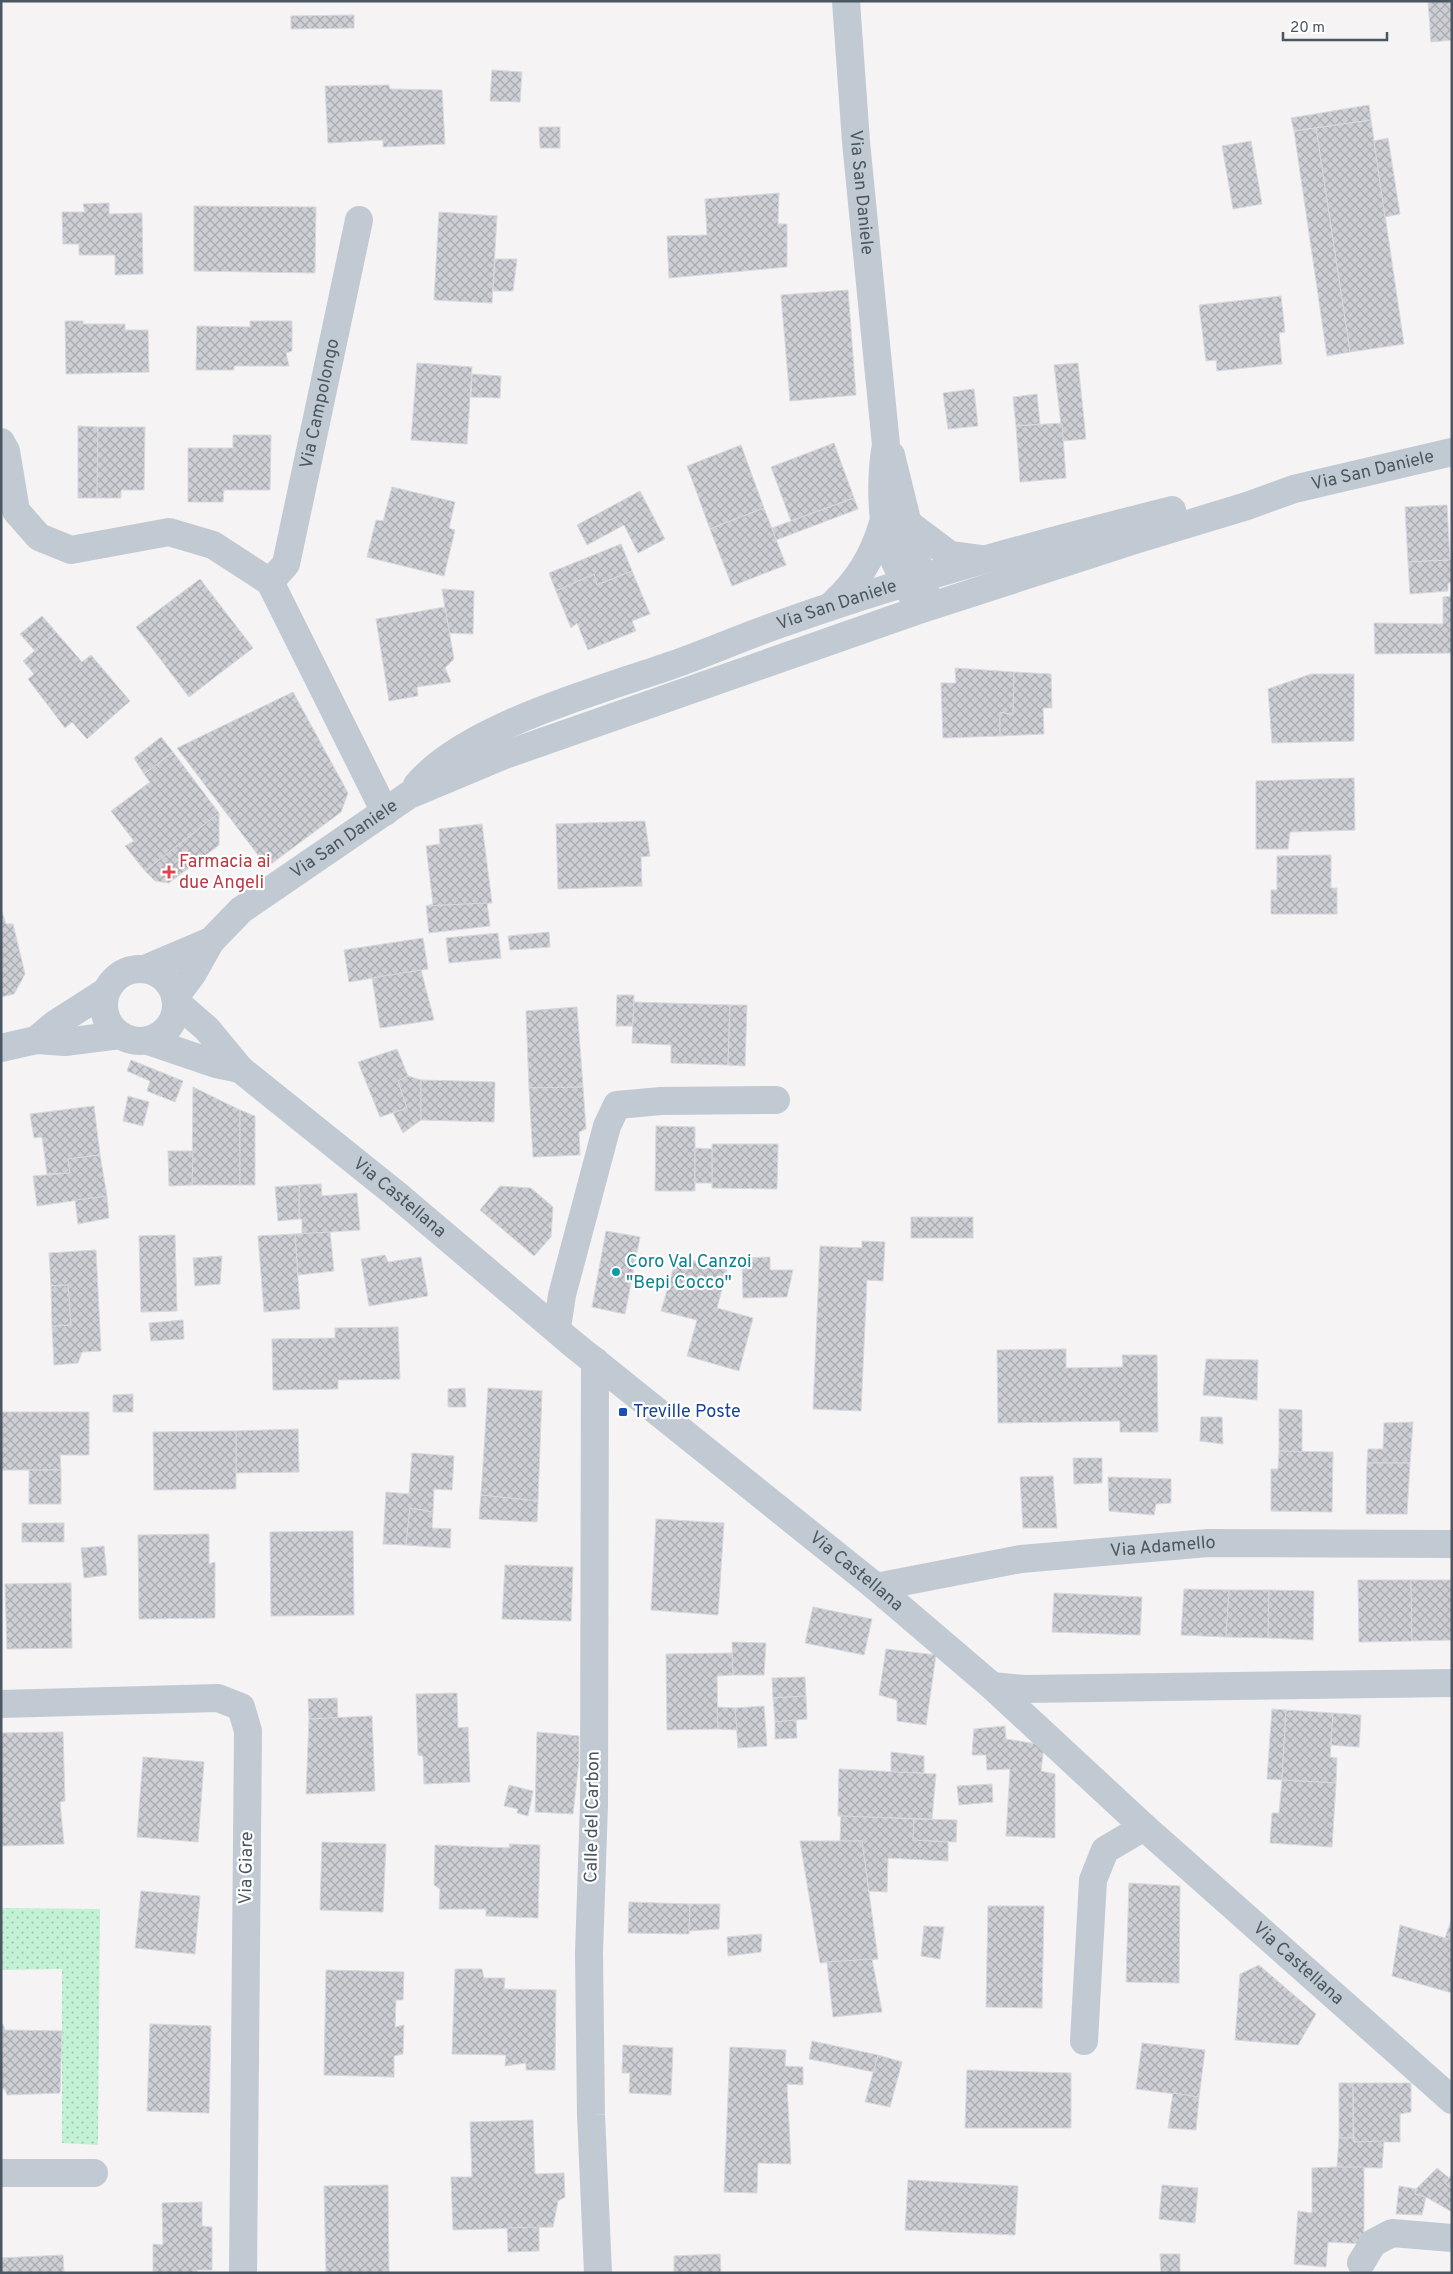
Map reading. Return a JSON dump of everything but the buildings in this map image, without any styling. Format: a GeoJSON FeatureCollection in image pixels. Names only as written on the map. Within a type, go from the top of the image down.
{"type":"FeatureCollection","features":[{"type":"Feature","properties":{"kind":"street","name":"Via San Daniele"},"geometry":{"type":"LineString","coordinates":[[846,1],[856,142],[886,445]]}},
{"type":"Feature","properties":{"kind":"street","name":"Via Campolongo"},"geometry":{"type":"LineString","coordinates":[[270,582],[286,564],[359,220]]}},
{"type":"Feature","properties":{"kind":"street"},"geometry":{"type":"LineString","coordinates":[[1,442],[6,451],[16,511],[39,537],[71,550],[170,532],[213,545],[270,582],[385,812]]}},
{"type":"Feature","properties":{"kind":"street"},"geometry":{"type":"LineString","coordinates":[[886,445],[882,462],[883,523],[896,563],[916,582],[924,589],[964,581],[1000,567],[1030,574]]}},
{"type":"Feature","properties":{"kind":"street"},"geometry":{"type":"LineString","coordinates":[[795,654],[796,637],[904,598],[916,582],[910,525],[893,458],[886,445]]}},
{"type":"Feature","properties":{"kind":"street","name":"Via San Daniele"},"geometry":{"type":"LineString","coordinates":[[176,1000],[211,941],[241,910],[409,795],[502,756],[1030,574],[1247,506],[1294,489],[1452,452]]}},
{"type":"Feature","properties":{"kind":"street","name":"Via San Daniele"},"geometry":{"type":"LineString","coordinates":[[409,795],[420,782],[452,753],[480,737],[581,697],[785,622],[984,559],[1084,531],[1238,494],[1294,489]]}},
{"type":"Feature","properties":{"kind":"street"},"geometry":{"type":"LineString","coordinates":[[830,608],[851,588],[864,570],[875,549],[883,523]]}},
{"type":"Feature","properties":{"kind":"street"},"geometry":{"type":"LineString","coordinates":[[910,525],[950,555],[964,559],[984,559]]}},
{"type":"Feature","properties":{"kind":"street","name":"Via San Daniele"},"geometry":{"type":"LineString","coordinates":[[145,969],[211,941]]}},
{"type":"Feature","properties":{"kind":"street"},"geometry":{"type":"LineString","coordinates":[[36,1040],[56,1024],[105,992],[117,977],[128,970],[145,969],[164,977],[172,987],[176,1000],[174,1019],[159,1037],[148,1041],[136,1042],[120,1035],[108,1023],[103,1012],[105,992]]}},
{"type":"Feature","properties":{"kind":"street","name":"Via Castellana"},"geometry":{"type":"LineString","coordinates":[[176,1000],[207,1028],[240,1069],[595,1361],[876,1587],[992,1686],[1144,1827],[1452,2100]]}},
{"type":"Feature","properties":{"kind":"street"},"geometry":{"type":"LineString","coordinates":[[1,1048],[36,1040],[65,1042],[120,1035]]}},
{"type":"Feature","properties":{"kind":"street","name":"Via Castellana"},"geometry":{"type":"LineString","coordinates":[[148,1041],[216,1064],[240,1069]]}},
{"type":"Feature","properties":{"kind":"street"},"geometry":{"type":"LineString","coordinates":[[556,1328],[562,1295],[606,1126],[617,1105],[661,1101],[776,1100]]}},
{"type":"Feature","properties":{"kind":"street","name":"Calle del Carbon"},"geometry":{"type":"LineString","coordinates":[[595,1361],[594,1804],[588,1953],[591,2115],[598,2273]]}},
{"type":"Feature","properties":{"kind":"street","name":"Via Adamello"},"geometry":{"type":"LineString","coordinates":[[876,1587],[1021,1559],[1208,1543],[1452,1544]]}},
{"type":"Feature","properties":{"kind":"street"},"geometry":{"type":"LineString","coordinates":[[992,1686],[1024,1689],[1452,1684]]}},
{"type":"Feature","properties":{"kind":"street","name":"Via Giare"},"geometry":{"type":"LineString","coordinates":[[1,1704],[218,1698],[241,1707],[248,1731],[242,2273]]}},
{"type":"Feature","properties":{"kind":"street"},"geometry":{"type":"LineString","coordinates":[[1084,2041],[1093,1880],[1105,1850],[1144,1827]]}},
{"type":"Feature","properties":{"kind":"street"},"geometry":{"type":"LineString","coordinates":[[1,2174],[94,2173]]}},
{"type":"Feature","properties":{"kind":"street"},"geometry":{"type":"LineString","coordinates":[[1361,2263],[1373,2242],[1392,2233],[1452,2238]]}},
{"type":"Feature","properties":{"kind":"green space"},"geometry":{"type":"Polygon","coordinates":[[[1,1908],[100,1909],[98,2145],[62,2143],[62,1969],[1,1970],[1,1908]]]}},
{"type":"Feature","properties":{"kind":"place","name":"Farmacia ai due Angeli"},"geometry":{"type":"Point","coordinates":[169,872]}},
{"type":"Feature","properties":{"kind":"place","name":"Coro Val Canzoi \"Bepi Cocco\""},"geometry":{"type":"Point","coordinates":[616,1272]}},
{"type":"Feature","properties":{"kind":"place","name":"Treville Poste"},"geometry":{"type":"Point","coordinates":[623,1412]}}]}
